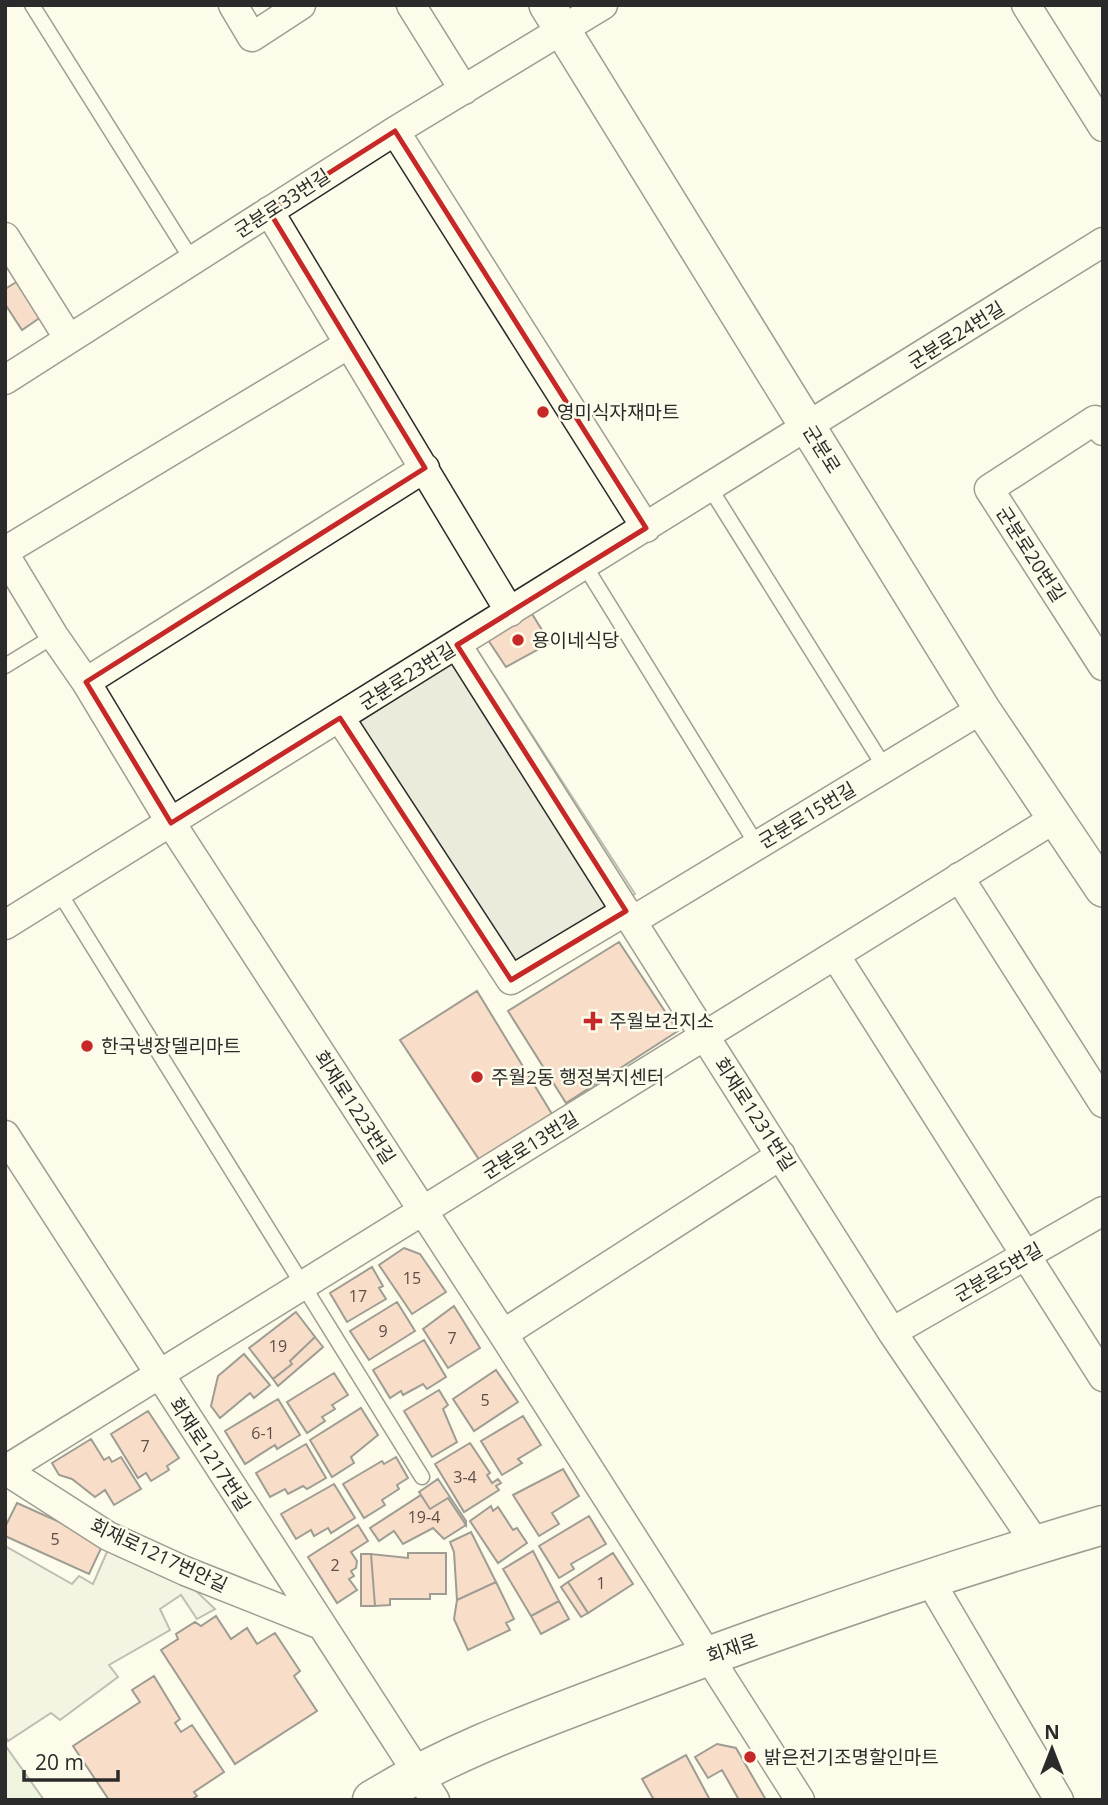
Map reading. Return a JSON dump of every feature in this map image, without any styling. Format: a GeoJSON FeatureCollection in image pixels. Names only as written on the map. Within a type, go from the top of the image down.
{"type":"FeatureCollection","features":[{"type":"Feature","properties":{"kind":"main road","name":"회재로"},"geometry":{"type":"LineString","coordinates":[[372,1800],[426,1786],[486,1741],[709,1656],[929,1579],[1103,1525]]}},
{"type":"Feature","properties":{"kind":"street"},"geometry":{"type":"LineString","coordinates":[[233,5],[252,37],[301,5]]}},
{"type":"Feature","properties":{"kind":"street"},"geometry":{"type":"LineString","coordinates":[[411,5],[464,90]]}},
{"type":"Feature","properties":{"kind":"street","name":"군분로33번길"},"geometry":{"type":"LineString","coordinates":[[5,380],[395,131],[464,90],[555,18],[603,5]]}},
{"type":"Feature","properties":{"kind":"street"},"geometry":{"type":"LineString","coordinates":[[1026,5],[1103,127]]}},
{"type":"Feature","properties":{"kind":"street","name":"군분로"},"geometry":{"type":"LineString","coordinates":[[555,18],[982,709],[1103,889]]}},
{"type":"Feature","properties":{"kind":"street"},"geometry":{"type":"LineString","coordinates":[[395,131],[646,528]]}},
{"type":"Feature","properties":{"kind":"street"},"geometry":{"type":"LineString","coordinates":[[269,211],[510,612]]}},
{"type":"Feature","properties":{"kind":"street"},"geometry":{"type":"LineString","coordinates":[[5,237],[69,339]]}},
{"type":"Feature","properties":{"kind":"street","name":"군분로24번길"},"geometry":{"type":"LineString","coordinates":[[808,427],[1103,242]]}},
{"type":"Feature","properties":{"kind":"street"},"geometry":{"type":"LineString","coordinates":[[5,553],[349,344]]}},
{"type":"Feature","properties":{"kind":"street","name":"군분로20번길"},"geometry":{"type":"LineString","coordinates":[[1103,431],[1095,420],[989,489],[1103,666]]}},
{"type":"Feature","properties":{"kind":"street","name":"군분로23번길"},"geometry":{"type":"LineString","coordinates":[[5,925],[808,427]]}},
{"type":"Feature","properties":{"kind":"street"},"geometry":{"type":"LineString","coordinates":[[86,682],[425,468]]}},
{"type":"Feature","properties":{"kind":"street","name":"회재로1223번길"},"geometry":{"type":"LineString","coordinates":[[5,553],[170,823],[503,1334],[800,1800]]}},
{"type":"Feature","properties":{"kind":"street","name":"회재로1231번길"},"geometry":{"type":"LineString","coordinates":[[457,645],[892,1332],[1036,1544]]}},
{"type":"Feature","properties":{"kind":"street","name":"군분로15번길"},"geometry":{"type":"LineString","coordinates":[[340,718],[511,980],[757,845],[982,709]]}},
{"type":"Feature","properties":{"kind":"street","name":"군분로13번길"},"geometry":{"type":"LineString","coordinates":[[5,1470],[1054,818]]}},
{"type":"Feature","properties":{"kind":"street"},"geometry":{"type":"LineString","coordinates":[[959,877],[1103,1103]]}},
{"type":"Feature","properties":{"kind":"street"},"geometry":{"type":"LineString","coordinates":[[835,955],[1103,1377]]}},
{"type":"Feature","properties":{"kind":"street","name":"회재로1217번길"},"geometry":{"type":"LineString","coordinates":[[5,1135],[426,1786]]}},
{"type":"Feature","properties":{"kind":"street"},"geometry":{"type":"LineString","coordinates":[[503,1334],[781,1155]]}},
{"type":"Feature","properties":{"kind":"street","name":"군분로5번길"},"geometry":{"type":"LineString","coordinates":[[892,1332],[1103,1211]]}},
{"type":"Feature","properties":{"kind":"street","name":"회재로1217번안길"},"geometry":{"type":"LineString","coordinates":[[5,1470],[108,1536],[185,1571],[321,1625]]}},
{"type":"Feature","properties":{"kind":"street"},"geometry":{"type":"LineString","coordinates":[[929,1579],[1059,1800]]}},
{"type":"Feature","properties":{"kind":"lane"},"geometry":{"type":"LineString","coordinates":[[32,5],[192,260]]}},
{"type":"Feature","properties":{"kind":"lane"},"geometry":{"type":"LineString","coordinates":[[710,488],[885,768]]}},
{"type":"Feature","properties":{"kind":"lane"},"geometry":{"type":"LineString","coordinates":[[585,566],[757,845]]}},
{"type":"Feature","properties":{"kind":"lane"},"geometry":{"type":"LineString","coordinates":[[5,666],[54,636]]}},
{"type":"Feature","properties":{"kind":"lane"},"geometry":{"type":"LineString","coordinates":[[59,892],[422,1477]]}},
{"type":"Feature","properties":{"kind":"highlighted area"},"geometry":{"type":"Polygon","coordinates":[[[395,131],[646,528],[457,645],[626,911],[511,980],[340,718],[171,823],[86,682],[425,468],[269,211],[395,131]]]}},
{"type":"Feature","properties":{"kind":"green space"},"geometry":{"type":"Polygon","coordinates":[[[5,1745],[44,1800],[5,1800],[5,1745]]]}},
{"type":"Feature","properties":{"kind":"shaded area"},"geometry":{"type":"Polygon","coordinates":[[[476,648],[635,894],[512,967],[356,724],[476,648]]]}},
{"type":"Feature","properties":{"kind":"shaded area"},"geometry":{"type":"Polygon","coordinates":[[[110,1545],[194,1589],[215,1609],[197,1619],[181,1595],[160,1609],[170,1630],[109,1665],[118,1677],[60,1720],[51,1713],[8,1741],[5,1736],[5,1546],[72,1584],[79,1576],[93,1584],[110,1545]]]}},
{"type":"Feature","properties":{"kind":"building"},"geometry":{"type":"Polygon","coordinates":[[[18,281],[41,317],[22,330],[5,304],[5,289],[18,281]]]}},
{"type":"Feature","properties":{"kind":"building","name":"용이네식당"},"geometry":{"type":"Polygon","coordinates":[[[529,609],[550,643],[506,667],[486,637],[529,609]]]}},
{"type":"Feature","properties":{"kind":"building","name":"주월보건지소"},"geometry":{"type":"Polygon","coordinates":[[[619,942],[678,1031],[566,1103],[508,1011],[619,942]]]}},
{"type":"Feature","properties":{"kind":"building","name":"주월2동 행정복지센터"},"geometry":{"type":"Polygon","coordinates":[[[477,991],[552,1114],[480,1161],[400,1040],[477,991]]]}},
{"type":"Feature","properties":{"kind":"building"},"geometry":{"type":"Polygon","coordinates":[[[404,1248],[420,1254],[446,1292],[412,1314],[379,1265],[404,1248]]]}},
{"type":"Feature","properties":{"kind":"building"},"geometry":{"type":"Polygon","coordinates":[[[372,1267],[383,1286],[379,1288],[386,1299],[347,1322],[330,1293],[372,1267]]]}},
{"type":"Feature","properties":{"kind":"building"},"geometry":{"type":"Polygon","coordinates":[[[397,1302],[415,1331],[369,1360],[350,1331],[397,1302]]]}},
{"type":"Feature","properties":{"kind":"building"},"geometry":{"type":"Polygon","coordinates":[[[454,1306],[480,1348],[448,1368],[423,1329],[454,1306]]]}},
{"type":"Feature","properties":{"kind":"building"},"geometry":{"type":"Polygon","coordinates":[[[296,1312],[315,1337],[290,1361],[292,1364],[273,1379],[249,1348],[296,1312]]]}},
{"type":"Feature","properties":{"kind":"building"},"geometry":{"type":"Polygon","coordinates":[[[315,1337],[323,1347],[278,1386],[273,1379],[292,1364],[290,1361],[315,1337]]]}},
{"type":"Feature","properties":{"kind":"building"},"geometry":{"type":"Polygon","coordinates":[[[424,1340],[446,1377],[427,1389],[423,1384],[403,1395],[401,1391],[390,1398],[373,1370],[424,1340]]]}},
{"type":"Feature","properties":{"kind":"building"},"geometry":{"type":"Polygon","coordinates":[[[244,1354],[270,1385],[254,1398],[250,1393],[220,1418],[211,1406],[218,1376],[244,1354]]]}},
{"type":"Feature","properties":{"kind":"building"},"geometry":{"type":"Polygon","coordinates":[[[496,1370],[518,1402],[474,1431],[453,1399],[496,1370]]]}},
{"type":"Feature","properties":{"kind":"building"},"geometry":{"type":"Polygon","coordinates":[[[334,1373],[348,1395],[332,1405],[335,1409],[322,1417],[325,1421],[307,1433],[287,1402],[334,1373]]]}},
{"type":"Feature","properties":{"kind":"building"},"geometry":{"type":"Polygon","coordinates":[[[439,1390],[448,1405],[443,1409],[457,1442],[432,1457],[404,1411],[439,1390]]]}},
{"type":"Feature","properties":{"kind":"building"},"geometry":{"type":"Polygon","coordinates":[[[278,1399],[300,1435],[277,1449],[275,1445],[245,1464],[225,1431],[278,1399]]]}},
{"type":"Feature","properties":{"kind":"building"},"geometry":{"type":"Polygon","coordinates":[[[361,1408],[378,1435],[351,1457],[354,1463],[332,1477],[310,1440],[361,1408]]]}},
{"type":"Feature","properties":{"kind":"building"},"geometry":{"type":"Polygon","coordinates":[[[148,1411],[179,1458],[167,1466],[169,1470],[151,1481],[146,1473],[138,1478],[111,1434],[148,1411]]]}},
{"type":"Feature","properties":{"kind":"building"},"geometry":{"type":"Polygon","coordinates":[[[523,1416],[541,1445],[518,1459],[522,1463],[502,1475],[481,1441],[523,1416]]]}},
{"type":"Feature","properties":{"kind":"building"},"geometry":{"type":"Polygon","coordinates":[[[91,1439],[104,1460],[109,1457],[112,1462],[121,1457],[141,1489],[114,1505],[105,1490],[95,1497],[72,1479],[59,1475],[52,1463],[91,1439]]]}},
{"type":"Feature","properties":{"kind":"building"},"geometry":{"type":"Polygon","coordinates":[[[470,1443],[490,1473],[487,1475],[492,1483],[498,1479],[501,1483],[496,1486],[499,1490],[464,1512],[435,1464],[470,1443]]]}},
{"type":"Feature","properties":{"kind":"building"},"geometry":{"type":"Polygon","coordinates":[[[306,1444],[326,1478],[307,1489],[303,1486],[288,1494],[285,1489],[270,1497],[256,1473],[306,1444]]]}},
{"type":"Feature","properties":{"kind":"building"},"geometry":{"type":"Polygon","coordinates":[[[396,1457],[408,1478],[397,1485],[399,1489],[382,1500],[385,1505],[364,1518],[343,1484],[382,1461],[384,1464],[396,1457]]]}},
{"type":"Feature","properties":{"kind":"building"},"geometry":{"type":"Polygon","coordinates":[[[563,1469],[579,1496],[552,1513],[559,1524],[539,1536],[513,1495],[563,1469]]]}},
{"type":"Feature","properties":{"kind":"building"},"geometry":{"type":"Polygon","coordinates":[[[438,1479],[466,1525],[448,1498],[430,1509],[419,1492],[438,1479]]]}},
{"type":"Feature","properties":{"kind":"building"},"geometry":{"type":"Polygon","coordinates":[[[334,1484],[355,1518],[331,1533],[328,1528],[314,1536],[311,1530],[296,1539],[281,1514],[334,1484]]]}},
{"type":"Feature","properties":{"kind":"building"},"geometry":{"type":"Polygon","coordinates":[[[421,1495],[430,1509],[448,1498],[466,1525],[444,1539],[433,1528],[403,1544],[394,1531],[379,1541],[370,1528],[421,1495]]]}},
{"type":"Feature","properties":{"kind":"building"},"geometry":{"type":"Polygon","coordinates":[[[17,1503],[104,1542],[89,1574],[5,1536],[5,1527],[17,1503]]]}},
{"type":"Feature","properties":{"kind":"building"},"geometry":{"type":"Polygon","coordinates":[[[491,1506],[493,1511],[498,1507],[513,1530],[517,1528],[527,1543],[498,1563],[470,1521],[491,1506]]]}},
{"type":"Feature","properties":{"kind":"building"},"geometry":{"type":"Polygon","coordinates":[[[589,1516],[606,1544],[571,1564],[574,1569],[559,1578],[539,1546],[589,1516]]]}},
{"type":"Feature","properties":{"kind":"building"},"geometry":{"type":"Polygon","coordinates":[[[358,1525],[368,1541],[351,1552],[357,1561],[356,1568],[351,1571],[354,1576],[349,1579],[357,1590],[337,1603],[308,1557],[358,1525]]]}},
{"type":"Feature","properties":{"kind":"building"},"geometry":{"type":"Polygon","coordinates":[[[471,1532],[496,1582],[457,1600],[454,1552],[450,1542],[471,1532]]]}},
{"type":"Feature","properties":{"kind":"building"},"geometry":{"type":"Polygon","coordinates":[[[533,1551],[559,1601],[531,1616],[503,1569],[533,1551]]]}},
{"type":"Feature","properties":{"kind":"building"},"geometry":{"type":"Polygon","coordinates":[[[408,1553],[446,1553],[446,1594],[430,1594],[430,1599],[390,1599],[390,1605],[375,1606],[371,1554],[408,1558],[408,1553]]]}},
{"type":"Feature","properties":{"kind":"building"},"geometry":{"type":"Polygon","coordinates":[[[613,1553],[633,1584],[588,1613],[568,1582],[613,1553]]]}},
{"type":"Feature","properties":{"kind":"building"},"geometry":{"type":"Polygon","coordinates":[[[361,1554],[371,1554],[375,1606],[361,1606],[361,1554]]]}},
{"type":"Feature","properties":{"kind":"building"},"geometry":{"type":"Polygon","coordinates":[[[496,1582],[514,1619],[506,1623],[510,1630],[468,1650],[454,1619],[457,1600],[496,1582]]]}},
{"type":"Feature","properties":{"kind":"building"},"geometry":{"type":"Polygon","coordinates":[[[568,1582],[588,1613],[581,1617],[561,1587],[568,1582]]]}},
{"type":"Feature","properties":{"kind":"building"},"geometry":{"type":"Polygon","coordinates":[[[559,1601],[569,1619],[541,1634],[531,1616],[559,1601]]]}},
{"type":"Feature","properties":{"kind":"building"},"geometry":{"type":"Polygon","coordinates":[[[216,1616],[231,1639],[247,1628],[257,1644],[275,1633],[300,1671],[294,1676],[317,1711],[235,1764],[161,1650],[178,1639],[176,1634],[195,1622],[201,1626],[216,1616]]]}},
{"type":"Feature","properties":{"kind":"building"},"geometry":{"type":"Polygon","coordinates":[[[154,1676],[180,1719],[175,1723],[181,1732],[192,1725],[224,1772],[194,1792],[197,1796],[191,1800],[109,1800],[73,1746],[140,1702],[132,1690],[154,1676]]]}},
{"type":"Feature","properties":{"kind":"building"},"geometry":{"type":"Polygon","coordinates":[[[717,1744],[736,1748],[766,1800],[739,1800],[722,1770],[708,1778],[695,1757],[717,1744]]]}},
{"type":"Feature","properties":{"kind":"building"},"geometry":{"type":"Polygon","coordinates":[[[686,1755],[710,1800],[654,1800],[642,1779],[686,1755]]]}},
{"type":"Feature","properties":{"kind":"place","name":"영미식자재마트"},"geometry":{"type":"Point","coordinates":[543,412]}},
{"type":"Feature","properties":{"kind":"place","name":"용이네식당"},"geometry":{"type":"Point","coordinates":[518,640]}},
{"type":"Feature","properties":{"kind":"place","name":"주월보건지소"},"geometry":{"type":"Point","coordinates":[593,1021]}},
{"type":"Feature","properties":{"kind":"place","name":"한국냉장델리마트"},"geometry":{"type":"Point","coordinates":[87,1046]}},
{"type":"Feature","properties":{"kind":"place","name":"주월2동 행정복지센터"},"geometry":{"type":"Point","coordinates":[477,1077]}},
{"type":"Feature","properties":{"kind":"place","name":"밝은전기조명할인마트"},"geometry":{"type":"Point","coordinates":[750,1757]}}]}
